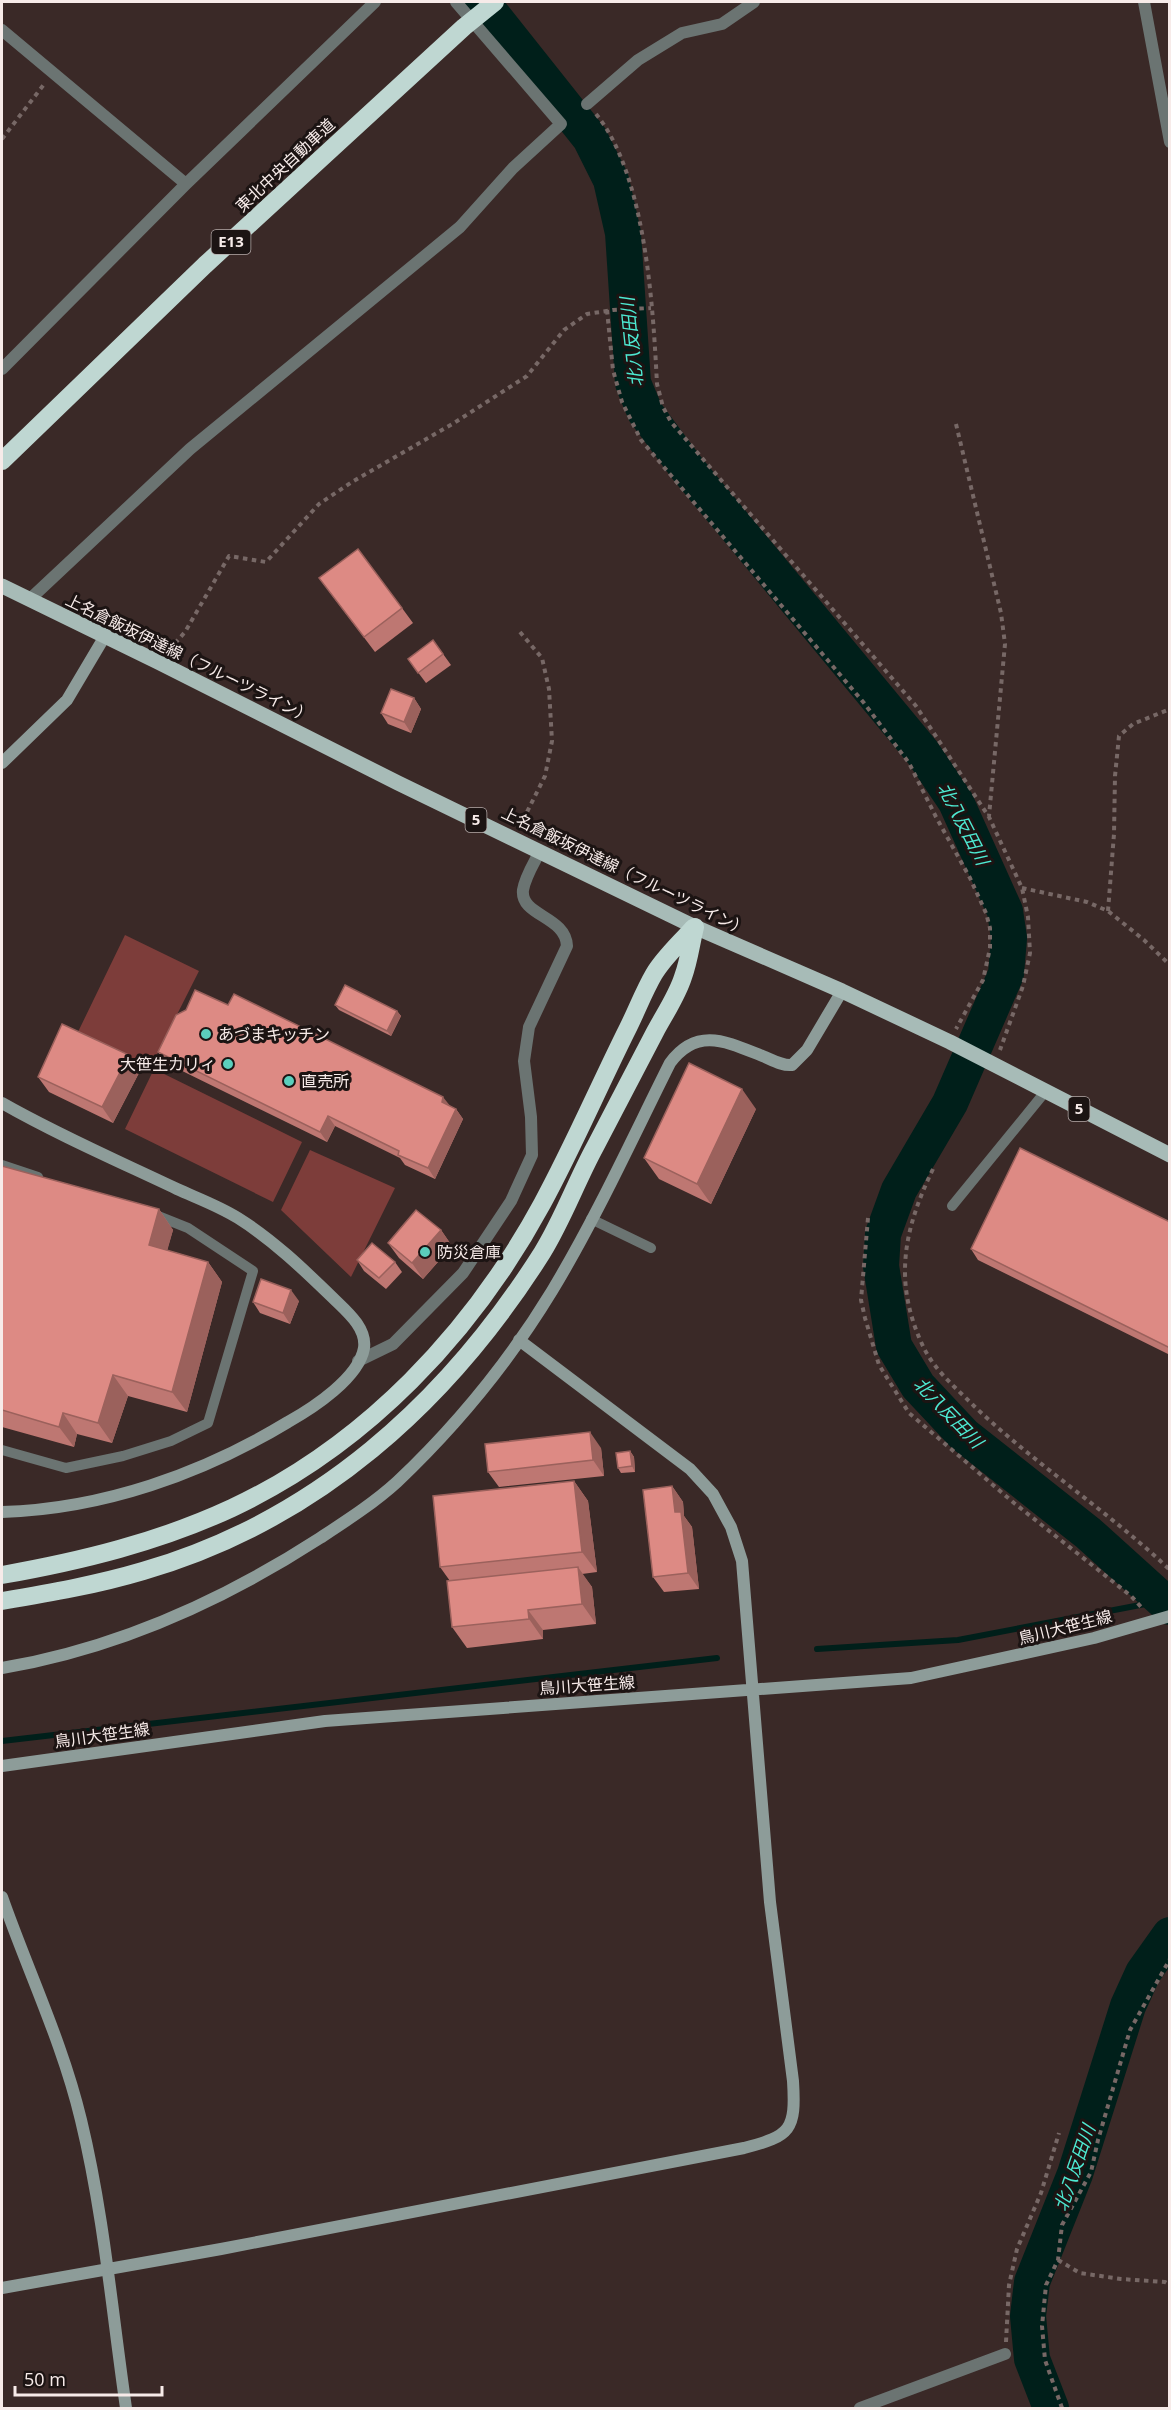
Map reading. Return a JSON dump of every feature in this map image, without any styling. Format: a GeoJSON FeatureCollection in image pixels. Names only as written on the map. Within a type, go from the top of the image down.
{"type":"FeatureCollection","features":[{"type":"Feature","properties":{"kind":"highway","name":"東北中央自動車道"},"geometry":{"type":"LineString","coordinates":[[2,461],[205,265],[464,27],[495,2]]}},
{"type":"Feature","properties":{"kind":"highway"},"geometry":{"type":"LineString","coordinates":[[2,1575],[88,1558],[139,1544],[231,1509],[272,1489],[315,1462],[362,1426],[407,1385],[450,1341],[507,1263],[542,1203],[655,972],[695,927]]}},
{"type":"Feature","properties":{"kind":"highway"},"geometry":{"type":"LineString","coordinates":[[2,1601],[92,1585],[146,1570],[244,1531],[286,1510],[324,1487],[370,1453],[430,1396],[484,1336],[543,1252],[590,1156],[683,979],[695,927]]}},
{"type":"Feature","properties":{"kind":"main road","name":"上名倉飯坂伊達線（フルーツライン）"},"geometry":{"type":"LineString","coordinates":[[2,586],[398,783],[695,927],[842,991],[952,1043],[1170,1155]]}},
{"type":"Feature","properties":{"kind":"street"},"geometry":{"type":"LineString","coordinates":[[2,369],[186,184],[375,2]]}},
{"type":"Feature","properties":{"kind":"street"},"geometry":{"type":"LineString","coordinates":[[29,600],[190,449],[460,227],[513,168],[561,124],[456,2]]}},
{"type":"Feature","properties":{"kind":"street"},"geometry":{"type":"LineString","coordinates":[[587,104],[638,60],[682,33],[722,24],[754,2]]}},
{"type":"Feature","properties":{"kind":"street"},"geometry":{"type":"LineString","coordinates":[[1144,2],[1170,142]]}},
{"type":"Feature","properties":{"kind":"street"},"geometry":{"type":"LineString","coordinates":[[2,30],[186,184]]}},
{"type":"Feature","properties":{"kind":"street"},"geometry":{"type":"LineString","coordinates":[[2,763],[67,700],[105,636]]}},
{"type":"Feature","properties":{"kind":"street"},"geometry":{"type":"LineString","coordinates":[[358,1361],[393,1344],[463,1273],[511,1201],[532,1155],[525,1061],[526,1040],[529,1027],[567,946],[567,939],[560,928],[530,907],[523,898],[523,888],[540,851]]}},
{"type":"Feature","properties":{"kind":"street"},"geometry":{"type":"LineString","coordinates":[[2,1668],[68,1655],[112,1640],[229,1590],[306,1548],[350,1519],[395,1484],[474,1399],[519,1340],[552,1291],[670,1063],[680,1050],[701,1040],[722,1041],[779,1063],[792,1065],[807,1050],[842,991]]}},
{"type":"Feature","properties":{"kind":"street"},"geometry":{"type":"LineString","coordinates":[[2,1103],[237,1217],[277,1246],[341,1306],[363,1330],[364,1348],[347,1378],[326,1398],[255,1442],[189,1473],[93,1501],[28,1511],[2,1512]]}},
{"type":"Feature","properties":{"kind":"street"},"geometry":{"type":"LineString","coordinates":[[2,2288],[744,2148],[768,2142],[780,2137],[788,2130],[794,2101],[793,2081],[771,1902],[751,1690],[742,1561],[731,1527],[713,1494],[682,1462],[519,1340]]}},
{"type":"Feature","properties":{"kind":"street","name":"鳥川大笹生線"},"geometry":{"type":"LineString","coordinates":[[2,1766],[325,1721],[911,1677],[1094,1638],[1165,1617]]}},
{"type":"Feature","properties":{"kind":"street"},"geometry":{"type":"LineString","coordinates":[[2,1897],[65,2067],[81,2119],[108,2268],[126,2409]]}},
{"type":"Feature","properties":{"kind":"street"},"geometry":{"type":"LineString","coordinates":[[860,2409],[1005,2354]]}},
{"type":"Feature","properties":{"kind":"lane"},"geometry":{"type":"LineString","coordinates":[[952,1206],[1045,1092]]}},
{"type":"Feature","properties":{"kind":"lane"},"geometry":{"type":"LineString","coordinates":[[2,1165],[46,1179]]}},
{"type":"Feature","properties":{"kind":"lane"},"geometry":{"type":"LineString","coordinates":[[2,1450],[66,1468],[123,1456],[171,1441],[208,1423],[253,1271],[188,1228],[139,1208]]}},
{"type":"Feature","properties":{"kind":"lane"},"geometry":{"type":"LineString","coordinates":[[591,1219],[651,1248]]}},
{"type":"Feature","properties":{"kind":"path"},"geometry":{"type":"LineString","coordinates":[[2,139],[53,72]]}},
{"type":"Feature","properties":{"kind":"path"},"geometry":{"type":"LineString","coordinates":[[587,104],[607,127],[624,166],[644,237],[657,384],[663,407],[671,422],[916,706],[989,817],[1022,888],[1029,917],[1030,953],[1023,986],[992,1064]]}},
{"type":"Feature","properties":{"kind":"path"},"geometry":{"type":"LineString","coordinates":[[158,662],[185,632],[229,556],[266,562],[319,504],[352,482],[454,423],[526,376],[564,330],[587,314],[610,310],[651,308]]}},
{"type":"Feature","properties":{"kind":"path"},"geometry":{"type":"LineString","coordinates":[[610,310],[613,370],[622,402],[641,440],[864,704],[909,763],[986,912],[990,928],[990,948],[983,980],[952,1043]]}},
{"type":"Feature","properties":{"kind":"path"},"geometry":{"type":"LineString","coordinates":[[956,424],[1001,613],[1005,644],[989,817]]}},
{"type":"Feature","properties":{"kind":"path"},"geometry":{"type":"LineString","coordinates":[[514,838],[545,776],[552,741],[549,689],[542,658],[520,632]]}},
{"type":"Feature","properties":{"kind":"path"},"geometry":{"type":"LineString","coordinates":[[1108,911],[1119,736],[1133,724],[1170,709]]}},
{"type":"Feature","properties":{"kind":"path"},"geometry":{"type":"LineString","coordinates":[[1022,888],[1087,902],[1108,911],[1170,965]]}},
{"type":"Feature","properties":{"kind":"path"},"geometry":{"type":"LineString","coordinates":[[933,1169],[917,1202],[905,1254],[905,1282],[922,1345],[940,1373],[1025,1452],[1170,1570]]}},
{"type":"Feature","properties":{"kind":"path"},"geometry":{"type":"LineString","coordinates":[[868,1218],[861,1300],[879,1365],[909,1413],[1022,1510],[1131,1596],[1147,1613]]}},
{"type":"Feature","properties":{"kind":"path"},"geometry":{"type":"LineString","coordinates":[[1062,2409],[1045,2360],[1042,2326],[1046,2285],[1058,2260],[1062,2225],[1091,2172],[1130,2030],[1170,1959]]}},
{"type":"Feature","properties":{"kind":"path"},"geometry":{"type":"LineString","coordinates":[[1005,2354],[1009,2285],[1017,2249],[1041,2193],[1059,2133]]}},
{"type":"Feature","properties":{"kind":"path"},"geometry":{"type":"LineString","coordinates":[[1058,2260],[1080,2273],[1165,2282],[1170,2285]]}},
{"type":"Feature","properties":{"kind":"shaded area"},"geometry":{"type":"Polygon","coordinates":[[[125,935],[199,971],[149,1070],[77,1034],[125,935]]]}},
{"type":"Feature","properties":{"kind":"shaded area"},"geometry":{"type":"Polygon","coordinates":[[[154,1069],[302,1142],[273,1202],[125,1129],[154,1069]]]}},
{"type":"Feature","properties":{"kind":"shaded area"},"geometry":{"type":"Polygon","coordinates":[[[310,1150],[395,1188],[351,1277],[281,1210],[310,1150]]]}},
{"type":"Feature","properties":{"kind":"building"},"geometry":{"type":"Polygon","coordinates":[[[358,549],[402,608],[364,637],[319,578],[358,549]]]}},
{"type":"Feature","properties":{"kind":"building"},"geometry":{"type":"Polygon","coordinates":[[[433,640],[443,654],[418,673],[408,659],[433,640]]]}},
{"type":"Feature","properties":{"kind":"building"},"geometry":{"type":"Polygon","coordinates":[[[391,689],[414,698],[404,722],[381,713],[391,689]]]}},
{"type":"Feature","properties":{"kind":"building"},"geometry":{"type":"Polygon","coordinates":[[[345,985],[397,1011],[387,1031],[335,1005],[345,985]]]}},
{"type":"Feature","properties":{"kind":"building"},"geometry":{"type":"Polygon","coordinates":[[[195,990],[228,1005],[234,994],[443,1097],[442,1102],[456,1109],[428,1168],[398,1155],[399,1151],[328,1116],[320,1132],[158,1052],[176,1015],[186,1010],[195,990]]]}},
{"type":"Feature","properties":{"kind":"building"},"geometry":{"type":"Polygon","coordinates":[[[62,1024],[129,1055],[102,1107],[38,1077],[62,1024]]]}},
{"type":"Feature","properties":{"kind":"building"},"geometry":{"type":"Polygon","coordinates":[[[689,1063],[742,1089],[697,1184],[644,1158],[689,1063]]]}},
{"type":"Feature","properties":{"kind":"building"},"geometry":{"type":"Polygon","coordinates":[[[1020,1148],[1170,1222],[1170,1348],[971,1249],[1020,1148]]]}},
{"type":"Feature","properties":{"kind":"building"},"geometry":{"type":"Polygon","coordinates":[[[2,1166],[159,1209],[149,1245],[208,1262],[172,1392],[113,1375],[98,1423],[63,1413],[59,1427],[2,1410],[2,1166]]]}},
{"type":"Feature","properties":{"kind":"building"},"geometry":{"type":"Polygon","coordinates":[[[416,1210],[441,1230],[412,1263],[388,1243],[416,1210]]]}},
{"type":"Feature","properties":{"kind":"building"},"geometry":{"type":"Polygon","coordinates":[[[372,1243],[395,1262],[379,1278],[357,1260],[372,1243]]]}},
{"type":"Feature","properties":{"kind":"building"},"geometry":{"type":"Polygon","coordinates":[[[261,1279],[291,1290],[283,1313],[253,1302],[261,1279]]]}},
{"type":"Feature","properties":{"kind":"building"},"geometry":{"type":"Polygon","coordinates":[[[590,1432],[593,1460],[488,1472],[485,1444],[590,1432]]]}},
{"type":"Feature","properties":{"kind":"building"},"geometry":{"type":"Polygon","coordinates":[[[630,1451],[632,1466],[618,1468],[616,1453],[630,1451]]]}},
{"type":"Feature","properties":{"kind":"building"},"geometry":{"type":"Polygon","coordinates":[[[574,1481],[582,1552],[440,1567],[433,1496],[574,1481]]]}},
{"type":"Feature","properties":{"kind":"building"},"geometry":{"type":"Polygon","coordinates":[[[672,1486],[675,1512],[681,1512],[688,1573],[653,1577],[643,1490],[672,1486]]]}},
{"type":"Feature","properties":{"kind":"building"},"geometry":{"type":"Polygon","coordinates":[[[578,1567],[582,1604],[528,1610],[529,1619],[452,1627],[447,1581],[578,1567]]]}},
{"type":"Feature","properties":{"kind":"waterway","name":"北八反田川"},"geometry":{"type":"LineString","coordinates":[[482,2],[590,138],[611,180],[623,233],[633,383],[645,412],[686,467],[923,753],[956,802],[1005,911],[1009,938],[1006,974],[950,1103],[899,1190],[883,1234],[881,1266],[894,1346],[918,1386],[964,1435],[1088,1533],[1170,1607]]}},
{"type":"Feature","properties":{"kind":"waterway"},"geometry":{"type":"LineString","coordinates":[[817,1649],[958,1640],[1161,1601]]}},
{"type":"Feature","properties":{"kind":"waterway"},"geometry":{"type":"LineString","coordinates":[[2,1741],[717,1658]]}},
{"type":"Feature","properties":{"kind":"waterway","name":"北八反田川"},"geometry":{"type":"LineString","coordinates":[[1051,2408],[1032,2359],[1028,2316],[1032,2282],[1075,2174],[1128,2006],[1143,1973],[1170,1935]]}},
{"type":"Feature","properties":{"kind":"place","name":"あづまキッチン"},"geometry":{"type":"Point","coordinates":[206,1034]}},
{"type":"Feature","properties":{"kind":"place","name":"大笹生カリィ"},"geometry":{"type":"Point","coordinates":[228,1064]}},
{"type":"Feature","properties":{"kind":"place","name":"直売所"},"geometry":{"type":"Point","coordinates":[289,1081]}},
{"type":"Feature","properties":{"kind":"place","name":"防災倉庫"},"geometry":{"type":"Point","coordinates":[425,1252]}}]}
